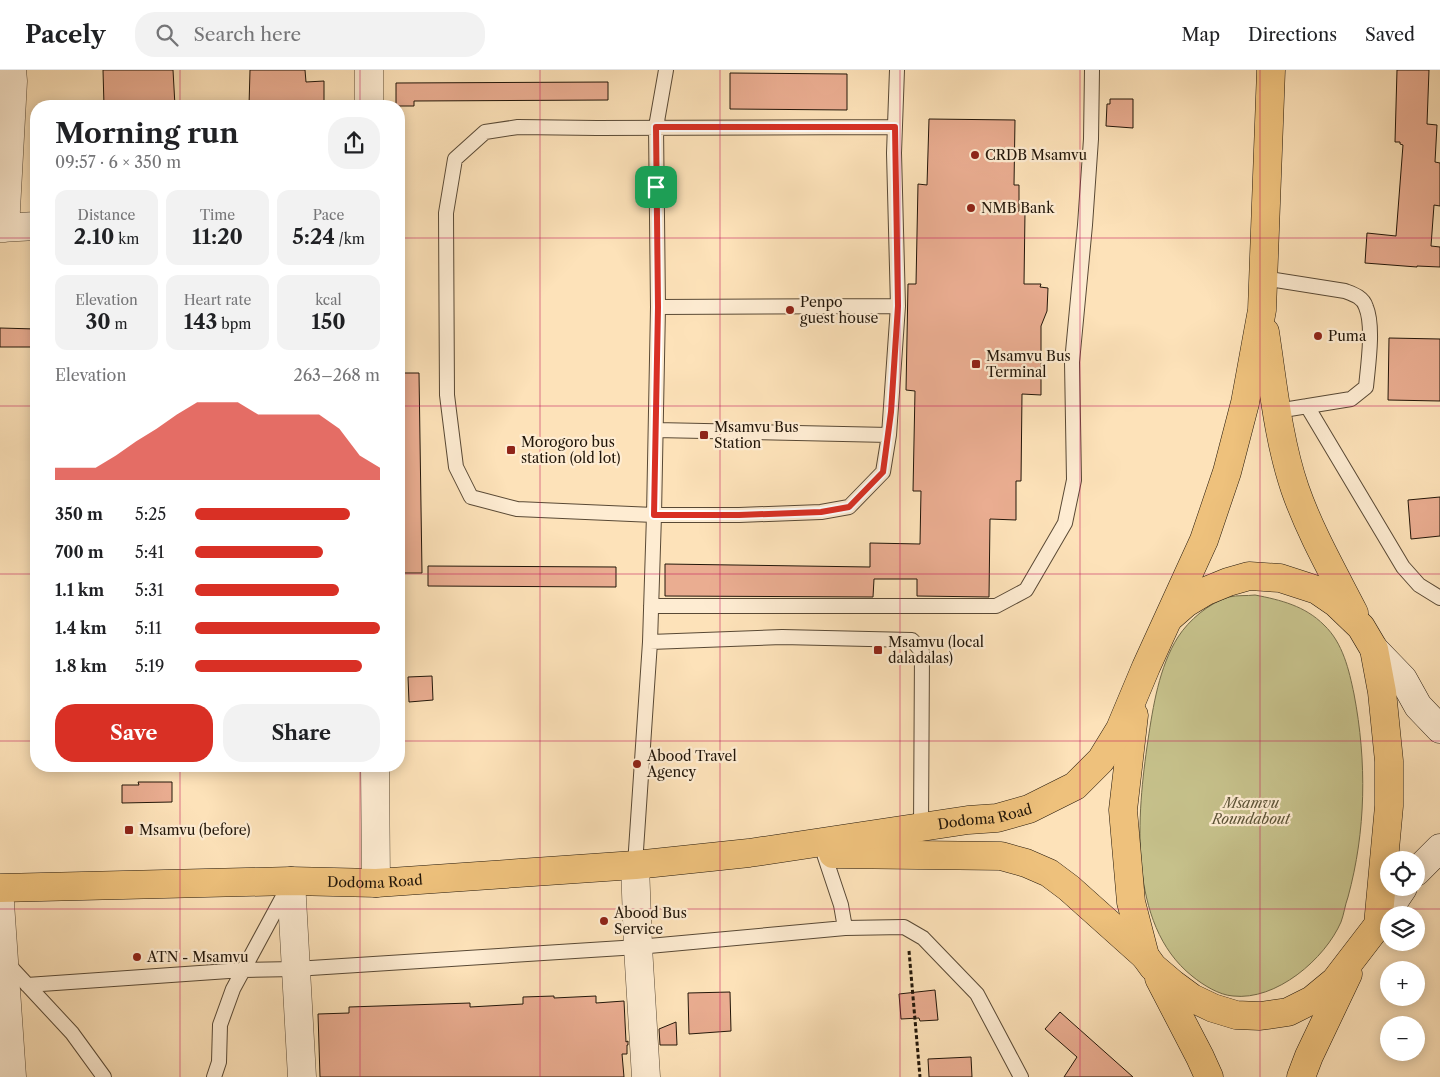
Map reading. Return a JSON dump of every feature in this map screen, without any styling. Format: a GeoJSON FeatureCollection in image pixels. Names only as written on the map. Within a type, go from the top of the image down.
{"type":"FeatureCollection","features":[{"type":"Feature","properties":{"kind":"highway"},"geometry":{"type":"LineString","coordinates":[[1209,1077],[1183,1023],[1149,962],[1131,902],[1123,810],[1133,720],[1146,667],[1204,540],[1227,472],[1245,403],[1262,310],[1271,70]]}},
{"type":"Feature","properties":{"kind":"highway"},"geometry":{"type":"LineString","coordinates":[[1149,962],[1192,998],[1213,1008],[1236,1015],[1260,1016],[1288,1012],[1312,1000],[1335,981],[1378,925],[1389,806],[1389,762],[1382,692],[1368,638],[1311,530],[1295,488],[1281,437],[1262,310]]}},
{"type":"Feature","properties":{"kind":"highway"},"geometry":{"type":"LineString","coordinates":[[1168,620],[1186,602],[1228,582],[1249,576],[1280,578],[1317,590],[1336,603],[1368,638]]}},
{"type":"Feature","properties":{"kind":"highway","name":"Dodoma Road"},"geometry":{"type":"LineString","coordinates":[[0,888],[291,882],[376,883],[636,865],[749,853],[997,818],[1029,809],[1075,786],[1101,760],[1120,729],[1146,667]]}},
{"type":"Feature","properties":{"kind":"highway","name":"Dodoma Road"},"geometry":{"type":"LineString","coordinates":[[749,853],[1001,856],[1026,863],[1049,873],[1069,888],[1149,962]]}},
{"type":"Feature","properties":{"kind":"highway"},"geometry":{"type":"LineString","coordinates":[[1301,1077],[1309,1056],[1358,953]]}},
{"type":"Feature","properties":{"kind":"street"},"geometry":{"type":"LineString","coordinates":[[12,70],[13,81],[2,228],[30,226]]}},
{"type":"Feature","properties":{"kind":"street"},"geometry":{"type":"LineString","coordinates":[[369,70],[369,100]]}},
{"type":"Feature","properties":{"kind":"street"},"geometry":{"type":"LineString","coordinates":[[1368,638],[1402,679],[1418,706],[1440,729]]}},
{"type":"Feature","properties":{"kind":"street"},"geometry":{"type":"LineString","coordinates":[[375,772],[376,883]]}},
{"type":"Feature","properties":{"kind":"street"},"geometry":{"type":"LineString","coordinates":[[1425,863],[1440,848]]}},
{"type":"Feature","properties":{"kind":"street"},"geometry":{"type":"LineString","coordinates":[[636,865],[638,946],[646,1077]]}},
{"type":"Feature","properties":{"kind":"street"},"geometry":{"type":"LineString","coordinates":[[291,882],[302,1077]]}},
{"type":"Feature","properties":{"kind":"street"},"geometry":{"type":"LineString","coordinates":[[1378,925],[1398,896]]}},
{"type":"Feature","properties":{"kind":"street"},"geometry":{"type":"LineString","coordinates":[[0,903],[12,1077]]}},
{"type":"Feature","properties":{"kind":"lane"},"geometry":{"type":"LineString","coordinates":[[636,865],[650,642],[654,515],[658,307],[656,127],[666,70]]}},
{"type":"Feature","properties":{"kind":"lane"},"geometry":{"type":"LineString","coordinates":[[895,127],[518,127],[485,132],[455,159],[446,213],[447,395],[456,467],[471,497],[517,509],[654,515],[739,515],[812,512],[849,507],[883,472],[889,435],[898,306],[895,127],[897,70]]}},
{"type":"Feature","properties":{"kind":"lane"},"geometry":{"type":"LineString","coordinates":[[651,606],[996,606],[1026,590],[1065,523],[1074,480],[1072,362],[1086,226],[1091,139],[1092,70]]}},
{"type":"Feature","properties":{"kind":"lane"},"geometry":{"type":"LineString","coordinates":[[1263,278],[1344,291],[1356,295],[1366,306],[1369,329],[1369,364],[1366,387],[1351,398],[1277,411]]}},
{"type":"Feature","properties":{"kind":"lane"},"geometry":{"type":"LineString","coordinates":[[658,307],[898,306]]}},
{"type":"Feature","properties":{"kind":"lane"},"geometry":{"type":"LineString","coordinates":[[1307,406],[1403,567],[1419,586],[1440,598]]}},
{"type":"Feature","properties":{"kind":"lane"},"geometry":{"type":"LineString","coordinates":[[656,430],[889,435]]}},
{"type":"Feature","properties":{"kind":"lane"},"geometry":{"type":"LineString","coordinates":[[650,642],[782,637],[912,640],[922,652],[921,828]]}},
{"type":"Feature","properties":{"kind":"lane"},"geometry":{"type":"LineString","coordinates":[[824,854],[841,905],[845,928]]}},
{"type":"Feature","properties":{"kind":"lane"},"geometry":{"type":"LineString","coordinates":[[214,1077],[219,1062],[220,1025],[233,988],[291,882]]}},
{"type":"Feature","properties":{"kind":"lane"},"geometry":{"type":"LineString","coordinates":[[27,985],[638,946],[845,928],[904,926],[924,938],[977,994],[1020,1077]]}},
{"type":"Feature","properties":{"kind":"lane"},"geometry":{"type":"LineString","coordinates":[[4,959],[72,1033],[104,1077]]}},
{"type":"Feature","properties":{"kind":"path"},"geometry":{"type":"LineString","coordinates":[[904,926],[910,956],[920,1077]]}},
{"type":"Feature","properties":{"kind":"green space","name":"Msamvu Roundabout"},"geometry":{"type":"Polygon","coordinates":[[[1255,595],[1301,608],[1317,618],[1331,632],[1341,648],[1350,676],[1358,720],[1363,771],[1363,796],[1354,872],[1342,919],[1334,936],[1311,963],[1282,985],[1266,992],[1249,996],[1233,996],[1211,989],[1192,976],[1171,954],[1156,928],[1147,898],[1142,866],[1141,801],[1148,740],[1155,701],[1161,674],[1171,649],[1188,624],[1214,603],[1229,597],[1255,595]]]}},
{"type":"Feature","properties":{"kind":"building"},"geometry":{"type":"Polygon","coordinates":[[[103,70],[173,70],[175,100],[104,100],[103,70]]]}},
{"type":"Feature","properties":{"kind":"building"},"geometry":{"type":"Polygon","coordinates":[[[250,70],[305,70],[306,82],[324,81],[324,100],[249,100],[250,70]]]}},
{"type":"Feature","properties":{"kind":"building"},"geometry":{"type":"Polygon","coordinates":[[[1397,70],[1429,70],[1427,124],[1437,125],[1435,162],[1440,163],[1440,206],[1434,205],[1431,246],[1440,247],[1440,267],[1365,263],[1367,233],[1396,236],[1403,145],[1400,142],[1395,142],[1397,70]]]}},
{"type":"Feature","properties":{"kind":"building"},"geometry":{"type":"Polygon","coordinates":[[[730,73],[847,74],[847,110],[730,109],[730,73]]]}},
{"type":"Feature","properties":{"kind":"building"},"geometry":{"type":"Polygon","coordinates":[[[608,82],[608,100],[414,101],[414,106],[405,106],[405,100],[396,100],[396,83],[608,82]]]}},
{"type":"Feature","properties":{"kind":"building"},"geometry":{"type":"Polygon","coordinates":[[[1110,99],[1133,99],[1133,128],[1106,126],[1107,104],[1110,104],[1110,99]]]}},
{"type":"Feature","properties":{"kind":"building"},"geometry":{"type":"Polygon","coordinates":[[[929,119],[1015,120],[1014,185],[1019,185],[1019,212],[1025,212],[1024,284],[1041,284],[1040,287],[1048,288],[1047,311],[1041,326],[1041,395],[1022,394],[1021,481],[1016,481],[1016,520],[990,519],[989,597],[917,596],[917,579],[874,579],[873,597],[665,596],[665,564],[870,567],[870,543],[920,544],[921,491],[913,491],[915,391],[906,390],[908,284],[916,284],[918,184],[927,185],[929,119]]]}},
{"type":"Feature","properties":{"kind":"building"},"geometry":{"type":"Polygon","coordinates":[[[0,328],[30,329],[30,347],[0,347],[0,328]]]}},
{"type":"Feature","properties":{"kind":"building"},"geometry":{"type":"Polygon","coordinates":[[[1389,338],[1440,339],[1440,401],[1388,400],[1389,338]]]}},
{"type":"Feature","properties":{"kind":"building"},"geometry":{"type":"Polygon","coordinates":[[[405,373],[419,373],[422,573],[405,573],[405,373]]]}},
{"type":"Feature","properties":{"kind":"building"},"geometry":{"type":"Polygon","coordinates":[[[1440,497],[1440,536],[1411,539],[1408,500],[1440,497]]]}},
{"type":"Feature","properties":{"kind":"building"},"geometry":{"type":"Polygon","coordinates":[[[428,566],[616,567],[616,587],[428,586],[428,566]]]}},
{"type":"Feature","properties":{"kind":"building"},"geometry":{"type":"Polygon","coordinates":[[[432,676],[433,700],[409,702],[408,677],[432,676]]]}},
{"type":"Feature","properties":{"kind":"building"},"geometry":{"type":"Polygon","coordinates":[[[138,782],[172,782],[172,802],[122,803],[122,785],[139,785],[138,782]]]}},
{"type":"Feature","properties":{"kind":"building"},"geometry":{"type":"Polygon","coordinates":[[[935,990],[938,1020],[901,1019],[899,994],[935,990]]]}},
{"type":"Feature","properties":{"kind":"building"},"geometry":{"type":"Polygon","coordinates":[[[730,992],[731,1031],[689,1034],[688,993],[730,992]]]}},
{"type":"Feature","properties":{"kind":"building"},"geometry":{"type":"Polygon","coordinates":[[[554,996],[554,998],[596,996],[596,1003],[624,1001],[626,1042],[628,1041],[628,1045],[627,1054],[622,1054],[624,1077],[320,1077],[318,1014],[349,1013],[349,1007],[470,1003],[470,1007],[523,1004],[523,997],[554,996]]]}},
{"type":"Feature","properties":{"kind":"building"},"geometry":{"type":"Polygon","coordinates":[[[1060,1012],[1133,1077],[1064,1077],[1077,1057],[1045,1029],[1060,1012]]]}},
{"type":"Feature","properties":{"kind":"building"},"geometry":{"type":"Polygon","coordinates":[[[676,1022],[677,1045],[660,1045],[659,1029],[676,1022]]]}},
{"type":"Feature","properties":{"kind":"building"},"geometry":{"type":"Polygon","coordinates":[[[971,1057],[972,1077],[929,1077],[928,1059],[971,1057]]]}},
{"type":"Feature","properties":{"kind":"place","name":"CRDB Msamvu"},"geometry":{"type":"Point","coordinates":[975,155]}},
{"type":"Feature","properties":{"kind":"place","name":"NMB Bank"},"geometry":{"type":"Point","coordinates":[971,208]}},
{"type":"Feature","properties":{"kind":"place","name":"Penpo guest house"},"geometry":{"type":"Point","coordinates":[790,310]}},
{"type":"Feature","properties":{"kind":"place","name":"Puma"},"geometry":{"type":"Point","coordinates":[1318,336]}},
{"type":"Feature","properties":{"kind":"place","name":"Msamvu Bus Terminal"},"geometry":{"type":"Point","coordinates":[976,364]}},
{"type":"Feature","properties":{"kind":"place","name":"Msamvu Bus Station"},"geometry":{"type":"Point","coordinates":[704,435]}},
{"type":"Feature","properties":{"kind":"place","name":"Morogoro bus station (old lot)"},"geometry":{"type":"Point","coordinates":[511,450]}},
{"type":"Feature","properties":{"kind":"place","name":"Msamvu (local daladalas)"},"geometry":{"type":"Point","coordinates":[878,650]}},
{"type":"Feature","properties":{"kind":"place","name":"Abood Travel Agency"},"geometry":{"type":"Point","coordinates":[637,764]}},
{"type":"Feature","properties":{"kind":"place","name":"Msamvu (before)"},"geometry":{"type":"Point","coordinates":[129,830]}},
{"type":"Feature","properties":{"kind":"place","name":"Abood Bus Service"},"geometry":{"type":"Point","coordinates":[604,921]}},
{"type":"Feature","properties":{"kind":"place","name":"ATN - Msamvu"},"geometry":{"type":"Point","coordinates":[137,957]}},
{"type":"Feature","properties":{"kind":"route"},"geometry":{"type":"LineString","coordinates":[[656,127],[895,127],[898,306],[889,435],[883,472],[849,507],[821,512],[739,515],[654,515],[658,307],[656,187],[656,127]]}}]}
